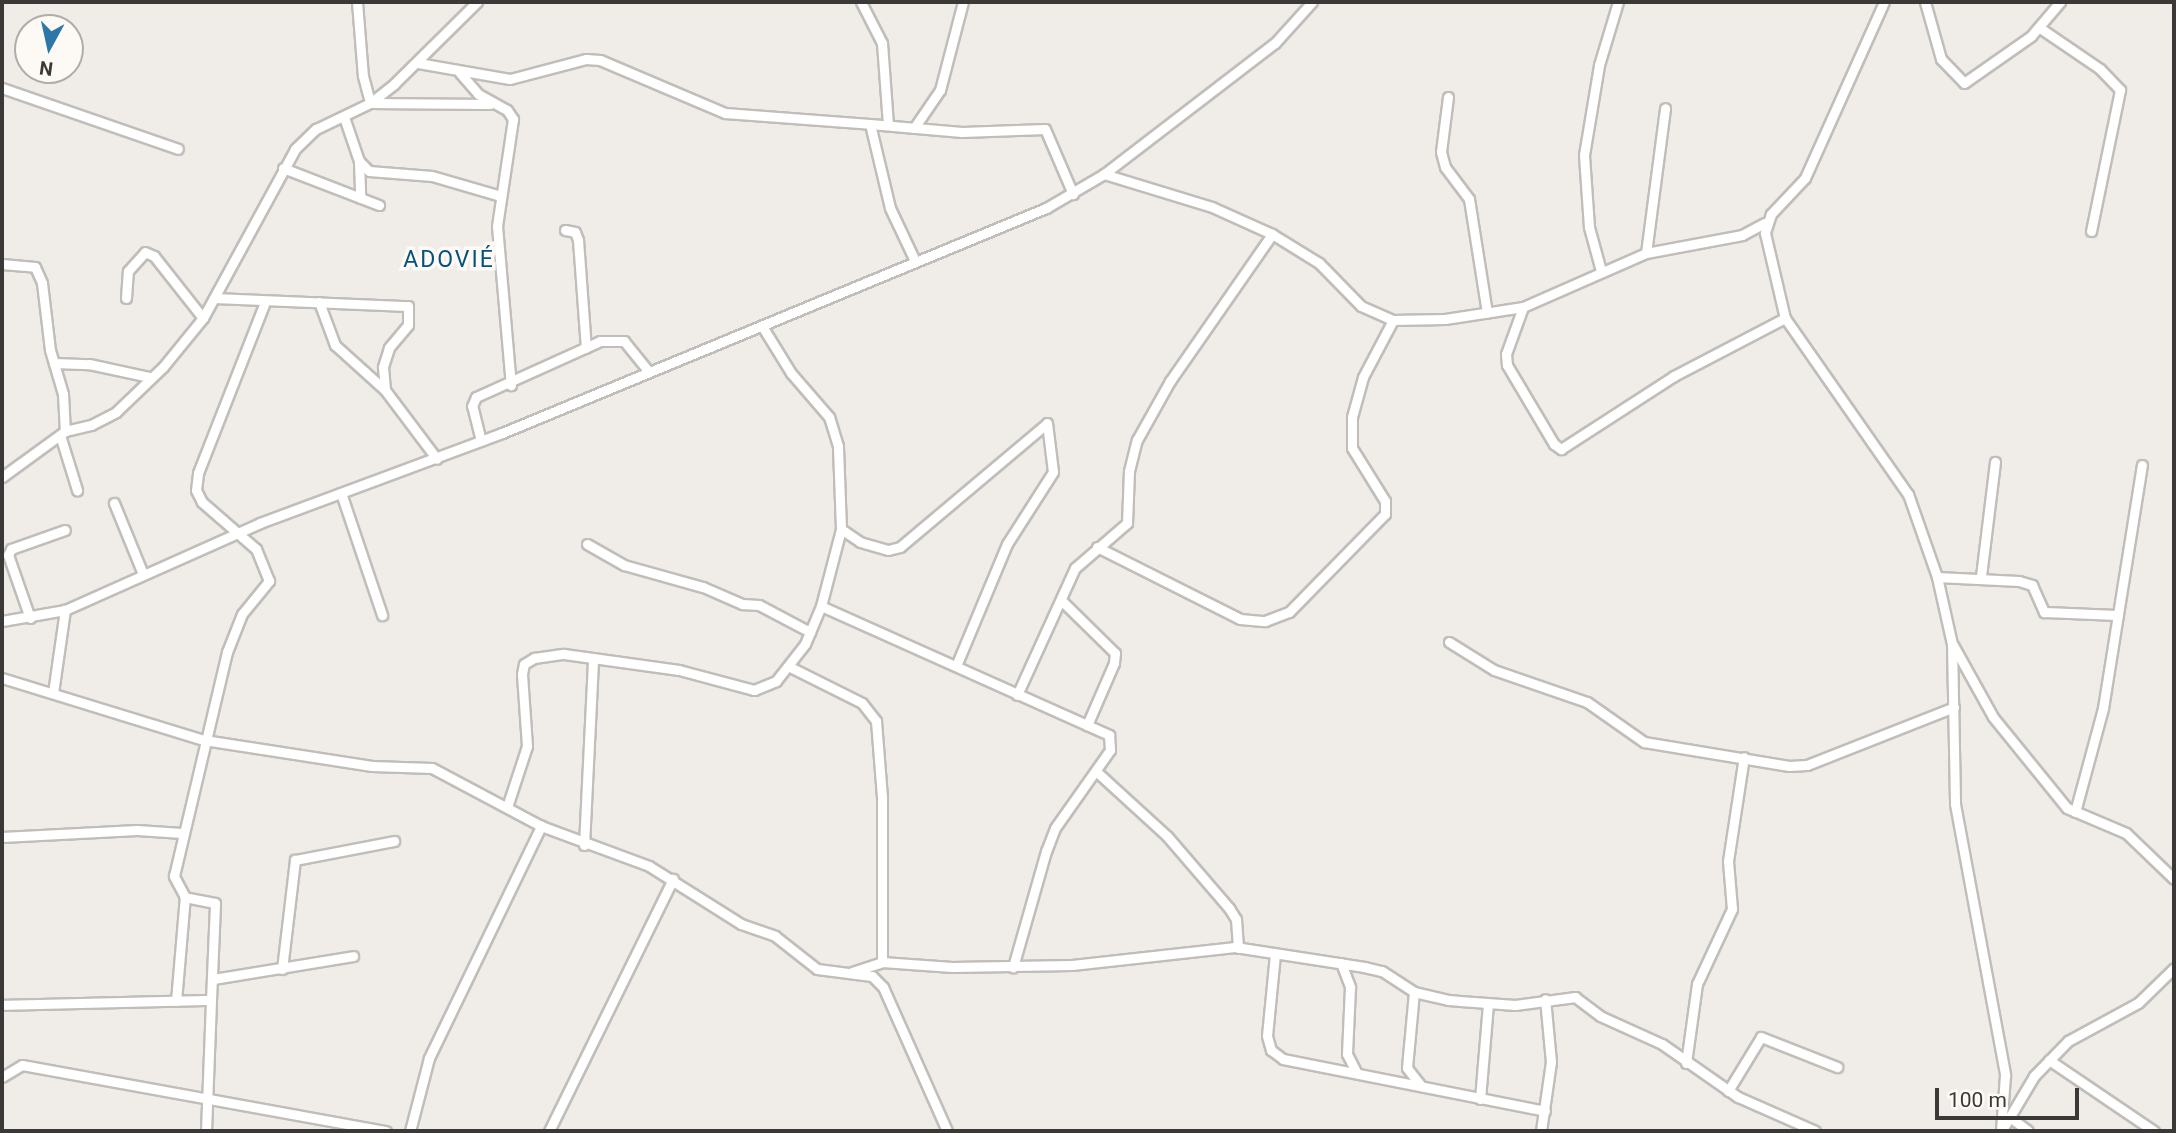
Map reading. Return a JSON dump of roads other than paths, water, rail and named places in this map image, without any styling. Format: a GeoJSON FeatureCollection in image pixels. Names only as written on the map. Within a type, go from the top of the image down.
{"type":"FeatureCollection","features":[{"type":"Feature","properties":{"kind":"street"},"geometry":{"type":"LineString","coordinates":[[357,2],[363,76],[370,103]]}},
{"type":"Feature","properties":{"kind":"street"},"geometry":{"type":"LineString","coordinates":[[4,470],[62,433],[92,425],[116,412],[203,318],[251,235],[283,168],[308,135],[370,103],[418,63],[477,2]]}},
{"type":"Feature","properties":{"kind":"street"},"geometry":{"type":"LineString","coordinates":[[861,2],[882,43],[888,125]]}},
{"type":"Feature","properties":{"kind":"street"},"geometry":{"type":"LineString","coordinates":[[914,128],[940,90],[963,2]]}},
{"type":"Feature","properties":{"kind":"street"},"geometry":{"type":"LineString","coordinates":[[2,621],[65,610],[240,532],[481,441],[1073,194],[1104,174],[1275,43],[1312,2]]}},
{"type":"Feature","properties":{"kind":"street"},"geometry":{"type":"LineString","coordinates":[[1601,271],[1589,227],[1584,155],[1600,65],[1618,2]]}},
{"type":"Feature","properties":{"kind":"street"},"geometry":{"type":"LineString","coordinates":[[1104,174],[1212,207],[1272,234],[1319,263],[1361,306],[1393,320],[1487,313],[1523,307],[1646,253],[1742,235],[1765,223],[1805,178],[1884,2]]}},
{"type":"Feature","properties":{"kind":"street"},"geometry":{"type":"LineString","coordinates":[[1925,2],[1941,59],[1960,82],[1968,83],[2040,28],[2060,2]]}},
{"type":"Feature","properties":{"kind":"street"},"geometry":{"type":"LineString","coordinates":[[2040,28],[2100,69],[2120,90],[2091,231]]}},
{"type":"Feature","properties":{"kind":"street"},"geometry":{"type":"LineString","coordinates":[[418,63],[460,73],[510,79],[586,59],[600,60],[725,113],[982,132],[1045,129],[1073,194]]}},
{"type":"Feature","properties":{"kind":"street"},"geometry":{"type":"LineString","coordinates":[[460,73],[492,104]]}},
{"type":"Feature","properties":{"kind":"street"},"geometry":{"type":"LineString","coordinates":[[2,88],[178,149]]}},
{"type":"Feature","properties":{"kind":"street"},"geometry":{"type":"LineString","coordinates":[[1448,97],[1441,152],[1445,167],[1468,199],[1487,313]]}},
{"type":"Feature","properties":{"kind":"street"},"geometry":{"type":"LineString","coordinates":[[370,103],[492,104],[507,110],[513,119],[500,196],[498,239],[511,384]]}},
{"type":"Feature","properties":{"kind":"street"},"geometry":{"type":"LineString","coordinates":[[1646,253],[1665,108]]}},
{"type":"Feature","properties":{"kind":"street"},"geometry":{"type":"LineString","coordinates":[[344,117],[359,161],[360,198]]}},
{"type":"Feature","properties":{"kind":"street"},"geometry":{"type":"LineString","coordinates":[[870,124],[890,208],[915,261]]}},
{"type":"Feature","properties":{"kind":"street"},"geometry":{"type":"LineString","coordinates":[[359,161],[369,171],[432,176],[500,196]]}},
{"type":"Feature","properties":{"kind":"street"},"geometry":{"type":"LineString","coordinates":[[283,168],[379,205]]}},
{"type":"Feature","properties":{"kind":"street"},"geometry":{"type":"LineString","coordinates":[[1765,223],[1785,318],[1908,494],[1937,578],[1952,644],[1955,804],[2005,1075],[2001,1131],[2034,1076],[2068,1041],[2138,1003],[2174,968]]}},
{"type":"Feature","properties":{"kind":"street"},"geometry":{"type":"LineString","coordinates":[[565,230],[575,232],[578,240],[586,348]]}},
{"type":"Feature","properties":{"kind":"street"},"geometry":{"type":"LineString","coordinates":[[1017,695],[1075,568],[1127,523],[1133,452],[1170,381],[1272,234]]}},
{"type":"Feature","properties":{"kind":"street"},"geometry":{"type":"LineString","coordinates":[[126,298],[128,271],[145,252],[153,256],[203,318]]}},
{"type":"Feature","properties":{"kind":"street"},"geometry":{"type":"LineString","coordinates":[[2,264],[36,267],[42,283],[54,363],[63,394],[62,433],[77,490]]}},
{"type":"Feature","properties":{"kind":"street"},"geometry":{"type":"LineString","coordinates":[[214,298],[265,302],[402,302],[408,306],[408,325],[389,348],[383,367],[385,390]]}},
{"type":"Feature","properties":{"kind":"street"},"geometry":{"type":"LineString","coordinates":[[176,1001],[185,897],[174,876],[182,833],[204,740],[242,614],[268,588],[256,549],[240,532],[202,502],[196,490],[198,473],[265,302]]}},
{"type":"Feature","properties":{"kind":"street"},"geometry":{"type":"LineString","coordinates":[[319,302],[335,345],[385,390],[437,458]]}},
{"type":"Feature","properties":{"kind":"street"},"geometry":{"type":"LineString","coordinates":[[1523,307],[1506,354],[1507,365],[1554,444],[1561,449],[1674,376],[1785,318]]}},
{"type":"Feature","properties":{"kind":"street"},"geometry":{"type":"LineString","coordinates":[[1097,547],[1240,619],[1265,621],[1289,612],[1385,514],[1385,501],[1352,448],[1353,417],[1363,377],[1393,320]]}},
{"type":"Feature","properties":{"kind":"street"},"geometry":{"type":"LineString","coordinates":[[508,807],[527,746],[524,664],[550,655],[593,658],[712,676],[754,690],[765,689],[790,667],[810,632],[821,606],[841,529],[838,446],[829,417],[791,373],[762,326]]}},
{"type":"Feature","properties":{"kind":"street"},"geometry":{"type":"LineString","coordinates":[[481,441],[472,406],[476,397],[511,384],[586,348],[610,338],[624,341],[648,371]]}},
{"type":"Feature","properties":{"kind":"street"},"geometry":{"type":"LineString","coordinates":[[54,363],[89,363],[149,377]]}},
{"type":"Feature","properties":{"kind":"street"},"geometry":{"type":"LineString","coordinates":[[841,529],[860,542],[888,550],[900,547],[1048,423],[1053,472],[1007,544],[956,666]]}},
{"type":"Feature","properties":{"kind":"street"},"geometry":{"type":"LineString","coordinates":[[1981,576],[1995,462]]}},
{"type":"Feature","properties":{"kind":"street"},"geometry":{"type":"LineString","coordinates":[[2075,812],[2103,708],[2142,465]]}},
{"type":"Feature","properties":{"kind":"street"},"geometry":{"type":"LineString","coordinates":[[341,493],[382,615]]}},
{"type":"Feature","properties":{"kind":"street"},"geometry":{"type":"LineString","coordinates":[[114,503],[143,574]]}},
{"type":"Feature","properties":{"kind":"street"},"geometry":{"type":"LineString","coordinates":[[30,618],[8,555],[11,549],[65,530]]}},
{"type":"Feature","properties":{"kind":"street"},"geometry":{"type":"LineString","coordinates":[[587,544],[624,565],[703,587],[741,604],[759,605],[810,632]]}},
{"type":"Feature","properties":{"kind":"street"},"geometry":{"type":"LineString","coordinates":[[1937,578],[1981,576],[2027,582],[2044,612],[2118,615]]}},
{"type":"Feature","properties":{"kind":"street"},"geometry":{"type":"LineString","coordinates":[[1062,601],[1115,653],[1114,663],[1087,725]]}},
{"type":"Feature","properties":{"kind":"street"},"geometry":{"type":"LineString","coordinates":[[821,606],[1109,735],[1111,742],[1098,772],[1055,828],[1013,967]]}},
{"type":"Feature","properties":{"kind":"street"},"geometry":{"type":"LineString","coordinates":[[53,693],[65,610]]}},
{"type":"Feature","properties":{"kind":"street"},"geometry":{"type":"LineString","coordinates":[[1449,642],[1494,670],[1587,702],[1644,742],[1672,750],[1744,757],[1789,766],[1807,765],[1954,707]]}},
{"type":"Feature","properties":{"kind":"street"},"geometry":{"type":"LineString","coordinates":[[1952,644],[1993,717],[2067,808],[2126,833],[2174,880]]}},
{"type":"Feature","properties":{"kind":"street"},"geometry":{"type":"LineString","coordinates":[[584,845],[593,658]]}},
{"type":"Feature","properties":{"kind":"street"},"geometry":{"type":"LineString","coordinates":[[790,667],[862,703],[876,721],[882,798],[882,962]]}},
{"type":"Feature","properties":{"kind":"street"},"geometry":{"type":"LineString","coordinates":[[2,677],[204,740],[372,766],[432,768],[541,826],[673,879],[722,913],[775,936],[817,969],[873,976],[883,987],[947,1131]]}},
{"type":"Feature","properties":{"kind":"street"},"geometry":{"type":"LineString","coordinates":[[1686,1063],[1693,1038],[1697,984],[1732,909],[1728,861],[1744,757]]}},
{"type":"Feature","properties":{"kind":"street"},"geometry":{"type":"LineString","coordinates":[[1098,772],[1167,836],[1229,908],[1236,919],[1238,948]]}},
{"type":"Feature","properties":{"kind":"street"},"geometry":{"type":"LineString","coordinates":[[410,1131],[429,1058],[541,826]]}},
{"type":"Feature","properties":{"kind":"street"},"geometry":{"type":"LineString","coordinates":[[2,837],[137,830],[182,833]]}},
{"type":"Feature","properties":{"kind":"street"},"geometry":{"type":"LineString","coordinates":[[282,969],[295,860],[394,841]]}},
{"type":"Feature","properties":{"kind":"street"},"geometry":{"type":"LineString","coordinates":[[549,1131],[673,879]]}},
{"type":"Feature","properties":{"kind":"street"},"geometry":{"type":"LineString","coordinates":[[185,897],[215,903],[206,1131]]}},
{"type":"Feature","properties":{"kind":"street"},"geometry":{"type":"LineString","coordinates":[[852,972],[882,962],[1013,967],[1083,964],[1238,948],[1382,971],[1414,992],[1488,1004],[1575,997],[1600,1016],[1662,1044],[1728,1091],[1815,1131]]}},
{"type":"Feature","properties":{"kind":"street"},"geometry":{"type":"LineString","coordinates":[[1275,954],[1268,1037],[1271,1050],[1283,1059],[1545,1111]]}},
{"type":"Feature","properties":{"kind":"street"},"geometry":{"type":"LineString","coordinates":[[212,979],[353,956]]}},
{"type":"Feature","properties":{"kind":"street"},"geometry":{"type":"LineString","coordinates":[[1341,963],[1350,987],[1347,1054],[1356,1072]]}},
{"type":"Feature","properties":{"kind":"street"},"geometry":{"type":"LineString","coordinates":[[1414,992],[1407,1068],[1422,1087]]}},
{"type":"Feature","properties":{"kind":"street"},"geometry":{"type":"LineString","coordinates":[[1541,1131],[1551,1062],[1545,999]]}},
{"type":"Feature","properties":{"kind":"street"},"geometry":{"type":"LineString","coordinates":[[2,1005],[211,1000]]}},
{"type":"Feature","properties":{"kind":"street"},"geometry":{"type":"LineString","coordinates":[[1480,1099],[1488,1004]]}},
{"type":"Feature","properties":{"kind":"street"},"geometry":{"type":"LineString","coordinates":[[1728,1091],[1761,1037],[1837,1067]]}},
{"type":"Feature","properties":{"kind":"street"},"geometry":{"type":"LineString","coordinates":[[2049,1060],[2154,1131]]}},
{"type":"Feature","properties":{"kind":"street"},"geometry":{"type":"LineString","coordinates":[[2,1077],[22,1065],[386,1131]]}},
{"type":"Feature","properties":{"kind":"street"},"geometry":{"type":"LineString","coordinates":[[2011,1118],[2028,1131]]}},
{"type":"Feature","properties":{"kind":"district","name":"ADOVIÉ"},"geometry":{"type":"Point","coordinates":[449,260]}}]}
